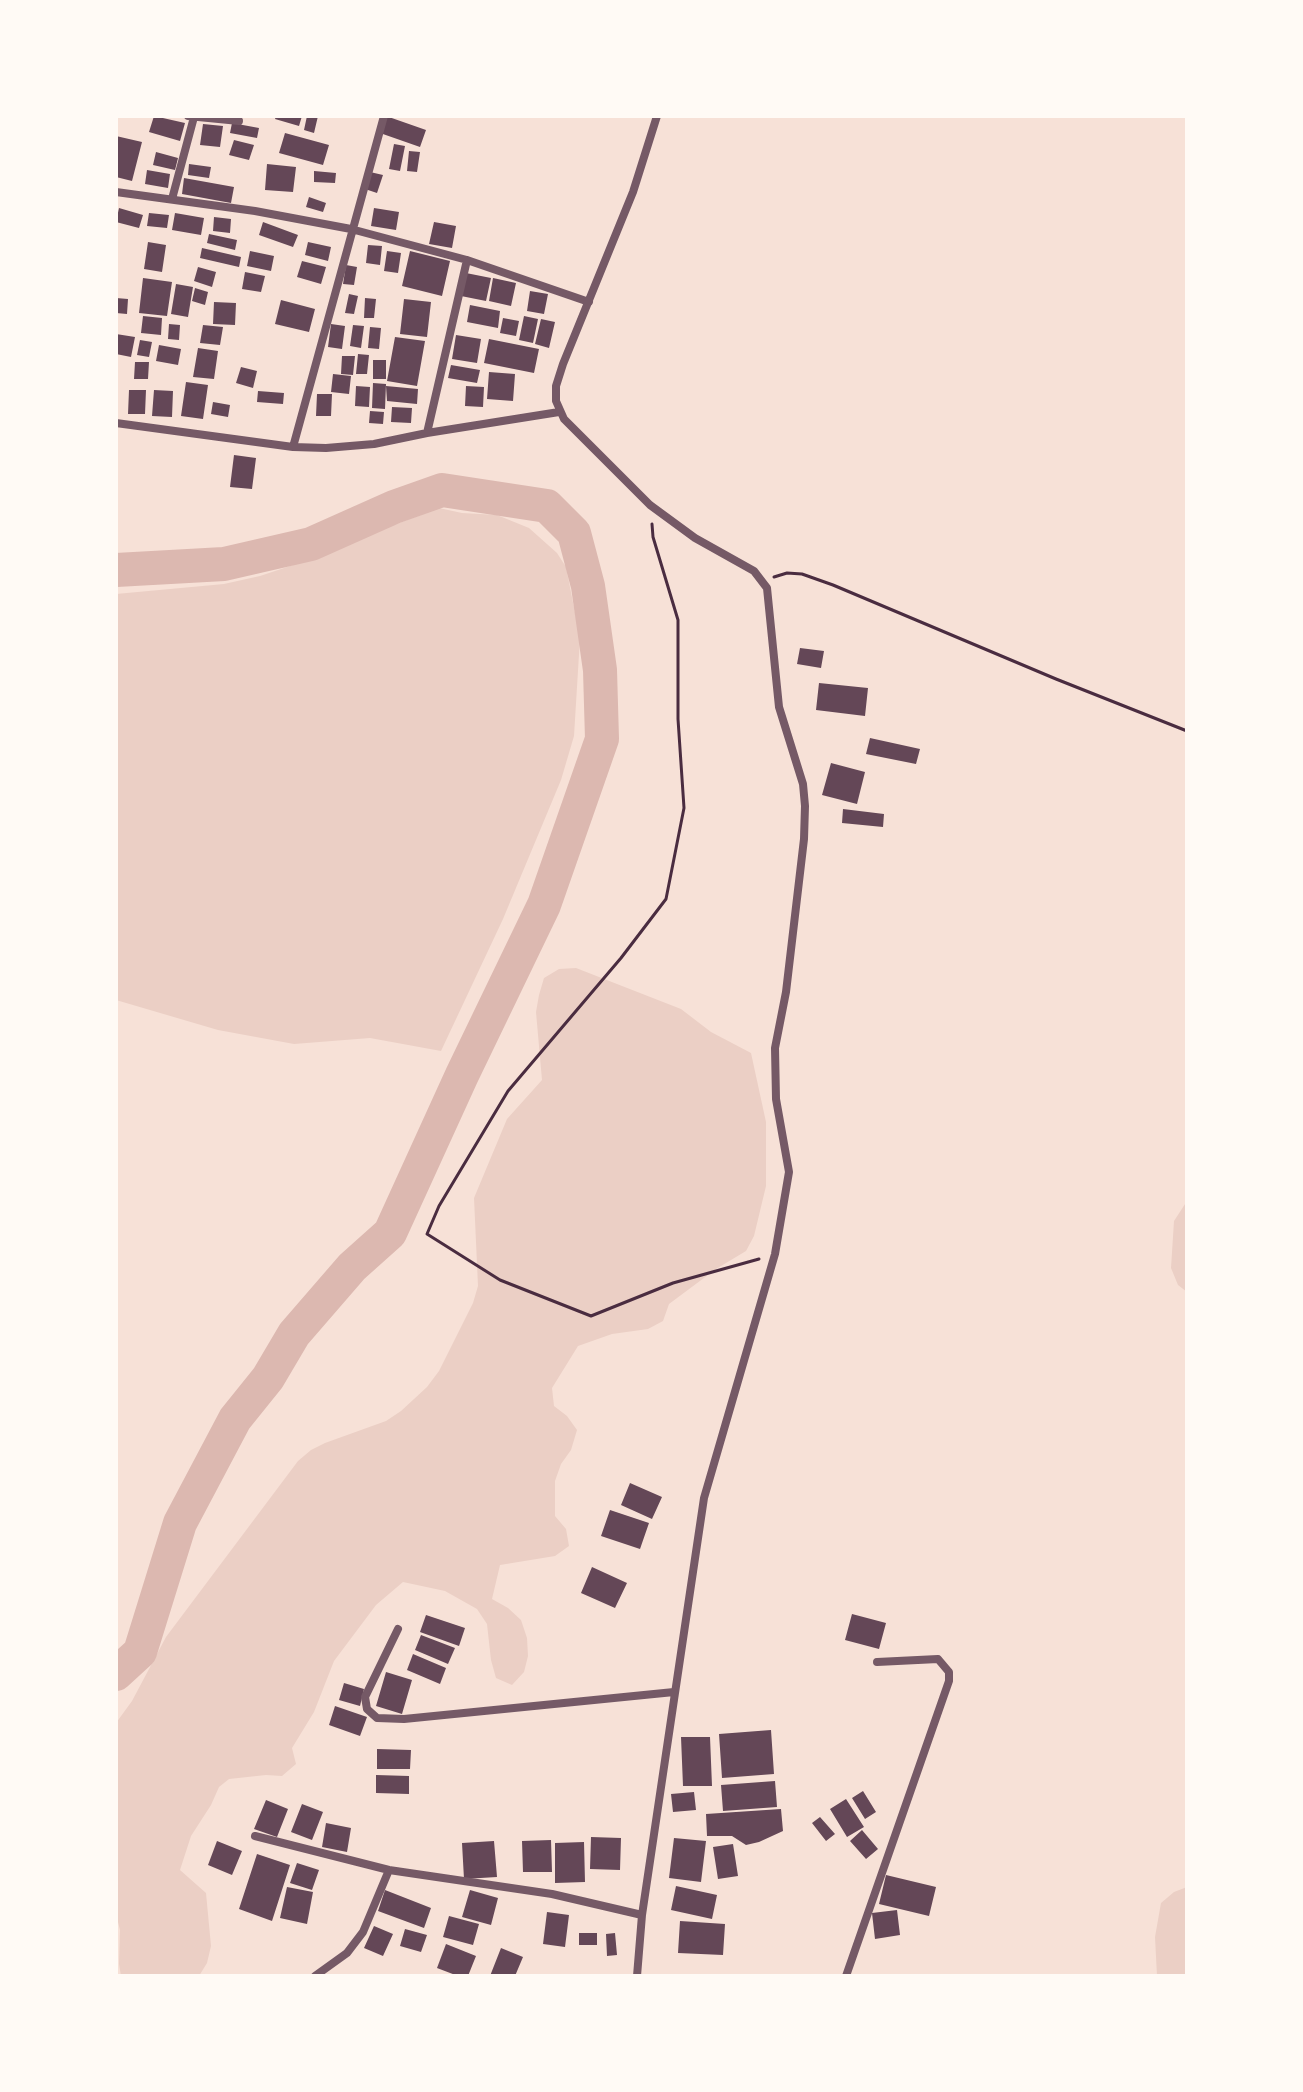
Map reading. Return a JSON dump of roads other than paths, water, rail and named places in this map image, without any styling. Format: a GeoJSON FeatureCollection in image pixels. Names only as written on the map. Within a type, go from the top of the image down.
{"type":"FeatureCollection","features":[{"type":"Feature","properties":{"kind":"street"},"geometry":{"type":"LineString","coordinates":[[188,116],[239,121]]}},
{"type":"Feature","properties":{"kind":"street"},"geometry":{"type":"LineString","coordinates":[[293,447],[384,116]]}},
{"type":"Feature","properties":{"kind":"street"},"geometry":{"type":"LineString","coordinates":[[637,1976],[642,1915],[704,1498],[775,1254],[789,1172],[776,1099],[775,1048],[786,992],[804,839],[805,798],[779,707],[771,614],[767,588],[762,580],[754,571],[695,538],[650,505],[559,412],[556,386],[563,364],[633,192],[656,116]]}},
{"type":"Feature","properties":{"kind":"street"},"geometry":{"type":"LineString","coordinates":[[172,199],[194,117]]}},
{"type":"Feature","properties":{"kind":"street"},"geometry":{"type":"LineString","coordinates":[[116,192],[255,211],[351,229],[467,260],[589,302]]}},
{"type":"Feature","properties":{"kind":"street"},"geometry":{"type":"LineString","coordinates":[[427,433],[467,260]]}},
{"type":"Feature","properties":{"kind":"street"},"geometry":{"type":"LineString","coordinates":[[116,423],[293,447],[326,448],[374,444],[559,412]]}},
{"type":"Feature","properties":{"kind":"street"},"geometry":{"type":"LineString","coordinates":[[398,1629],[365,1697],[367,1709],[377,1718],[404,1719],[674,1692]]}},
{"type":"Feature","properties":{"kind":"street"},"geometry":{"type":"LineString","coordinates":[[846,1976],[949,1681],[949,1672],[938,1659],[877,1662]]}},
{"type":"Feature","properties":{"kind":"street"},"geometry":{"type":"LineString","coordinates":[[255,1836],[389,1870],[552,1894],[642,1915]]}},
{"type":"Feature","properties":{"kind":"street"},"geometry":{"type":"LineString","coordinates":[[315,1976],[347,1953],[363,1932],[389,1870]]}},
{"type":"Feature","properties":{"kind":"waterway"},"geometry":{"type":"LineString","coordinates":[[116,570],[224,564],[311,544],[394,507],[442,490],[547,506],[574,533],[588,586],[600,670],[602,739],[544,905],[390,1233],[352,1267],[294,1334],[268,1378],[235,1419],[180,1523],[140,1652],[116,1674]]}}]}
